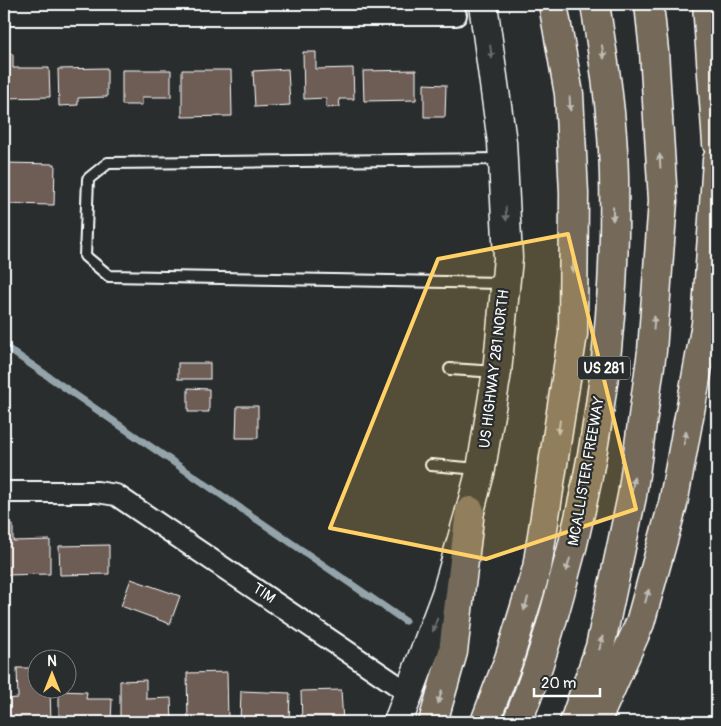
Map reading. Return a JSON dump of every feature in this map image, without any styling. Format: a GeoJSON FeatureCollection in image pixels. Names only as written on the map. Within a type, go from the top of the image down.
{"type":"FeatureCollection","features":[{"type":"Feature","properties":{"kind":"highway"},"geometry":{"type":"LineString","coordinates":[[485,722],[509,659],[536,568],[573,334],[574,194],[570,104],[553,4]]}},
{"type":"Feature","properties":{"kind":"highway","name":"MCALLISTER FREEWAY"},"geometry":{"type":"LineString","coordinates":[[517,722],[548,634],[576,536],[598,411],[610,318],[614,176],[607,79],[595,4]]}},
{"type":"Feature","properties":{"kind":"highway","name":"US 281"},"geometry":{"type":"LineString","coordinates":[[574,722],[600,647],[632,496],[652,351],[663,201],[654,51],[648,4]]}},
{"type":"Feature","properties":{"kind":"highway"},"geometry":{"type":"LineString","coordinates":[[707,4],[717,144]]}},
{"type":"Feature","properties":{"kind":"highway"},"geometry":{"type":"LineString","coordinates":[[596,722],[640,623],[673,504],[706,324],[717,160]]}},
{"type":"Feature","properties":{"kind":"highway"},"geometry":{"type":"LineString","coordinates":[[433,722],[453,652],[470,511]]}},
{"type":"Feature","properties":{"kind":"main road","name":"US HIGHWAY 281 NORTH"},"geometry":{"type":"LineString","coordinates":[[398,722],[446,594],[470,511],[480,469],[497,372],[508,258],[503,158],[483,4]]}},
{"type":"Feature","properties":{"kind":"street"},"geometry":{"type":"LineString","coordinates":[[4,15],[456,15]]}},
{"type":"Feature","properties":{"kind":"street","name":"TIM"},"geometry":{"type":"LineString","coordinates":[[4,492],[97,492],[116,494],[410,694]]}},
{"type":"Feature","properties":{"kind":"lane"},"geometry":{"type":"LineString","coordinates":[[503,158],[108,162],[88,180],[84,256],[109,276],[505,283]]}},
{"type":"Feature","properties":{"kind":"lane"},"geometry":{"type":"LineString","coordinates":[[450,369],[497,372]]}},
{"type":"Feature","properties":{"kind":"lane"},"geometry":{"type":"LineString","coordinates":[[431,466],[480,469]]}},
{"type":"Feature","properties":{"kind":"highlighted area"},"geometry":{"type":"Polygon","coordinates":[[[568,234],[636,509],[486,559],[330,528],[438,259],[568,234]]]}},
{"type":"Feature","properties":{"kind":"building"},"geometry":{"type":"Polygon","coordinates":[[[303,52],[316,52],[316,69],[353,68],[354,99],[339,99],[340,107],[326,108],[326,98],[304,99],[303,52]]]}},
{"type":"Feature","properties":{"kind":"building"},"geometry":{"type":"Polygon","coordinates":[[[4,54],[13,54],[13,68],[49,68],[50,97],[4,98],[4,54]]]}},
{"type":"Feature","properties":{"kind":"building"},"geometry":{"type":"Polygon","coordinates":[[[107,68],[107,97],[78,98],[78,105],[59,106],[58,69],[107,68]]]}},
{"type":"Feature","properties":{"kind":"building"},"geometry":{"type":"Polygon","coordinates":[[[288,69],[290,105],[255,107],[253,71],[288,69]]]}},
{"type":"Feature","properties":{"kind":"building"},"geometry":{"type":"Polygon","coordinates":[[[122,70],[171,70],[171,97],[142,97],[142,105],[122,105],[122,70]]]}},
{"type":"Feature","properties":{"kind":"building"},"geometry":{"type":"Polygon","coordinates":[[[182,70],[231,70],[232,116],[182,117],[182,70]]]}},
{"type":"Feature","properties":{"kind":"building"},"geometry":{"type":"Polygon","coordinates":[[[416,70],[416,100],[364,101],[363,71],[416,70]]]}},
{"type":"Feature","properties":{"kind":"building"},"geometry":{"type":"Polygon","coordinates":[[[424,84],[446,85],[445,117],[424,117],[424,84]]]}},
{"type":"Feature","properties":{"kind":"building"},"geometry":{"type":"Polygon","coordinates":[[[4,163],[55,164],[54,205],[4,204],[4,163]]]}},
{"type":"Feature","properties":{"kind":"building"},"geometry":{"type":"Polygon","coordinates":[[[178,363],[210,363],[210,379],[178,379],[178,363]]]}},
{"type":"Feature","properties":{"kind":"building"},"geometry":{"type":"Polygon","coordinates":[[[188,388],[209,389],[209,412],[188,412],[188,388]]]}},
{"type":"Feature","properties":{"kind":"building"},"geometry":{"type":"Polygon","coordinates":[[[237,406],[258,406],[258,438],[236,438],[237,406]]]}},
{"type":"Feature","properties":{"kind":"building"},"geometry":{"type":"Polygon","coordinates":[[[13,525],[13,541],[50,540],[50,574],[4,575],[4,526],[13,525]]]}},
{"type":"Feature","properties":{"kind":"building"},"geometry":{"type":"Polygon","coordinates":[[[109,545],[109,574],[60,575],[59,546],[109,545]]]}},
{"type":"Feature","properties":{"kind":"building"},"geometry":{"type":"Polygon","coordinates":[[[131,579],[180,596],[170,624],[121,606],[131,579]]]}},
{"type":"Feature","properties":{"kind":"building"},"geometry":{"type":"Polygon","coordinates":[[[17,668],[28,668],[28,698],[50,698],[51,722],[4,722],[4,699],[18,698],[17,668]]]}},
{"type":"Feature","properties":{"kind":"building"},"geometry":{"type":"Polygon","coordinates":[[[227,672],[228,722],[188,722],[187,673],[227,672]]]}},
{"type":"Feature","properties":{"kind":"building"},"geometry":{"type":"Polygon","coordinates":[[[146,680],[146,699],[171,698],[172,722],[120,722],[120,681],[146,680]]]}},
{"type":"Feature","properties":{"kind":"building"},"geometry":{"type":"Polygon","coordinates":[[[341,690],[343,722],[302,722],[301,691],[341,690]]]}},
{"type":"Feature","properties":{"kind":"building"},"geometry":{"type":"Polygon","coordinates":[[[241,691],[290,693],[289,722],[240,722],[241,691]]]}},
{"type":"Feature","properties":{"kind":"building"},"geometry":{"type":"Polygon","coordinates":[[[78,692],[87,692],[86,699],[112,699],[111,722],[59,722],[59,698],[78,698],[78,692]]]}},
{"type":"Feature","properties":{"kind":"waterway"},"geometry":{"type":"LineString","coordinates":[[4,346],[405,621]]}}]}
